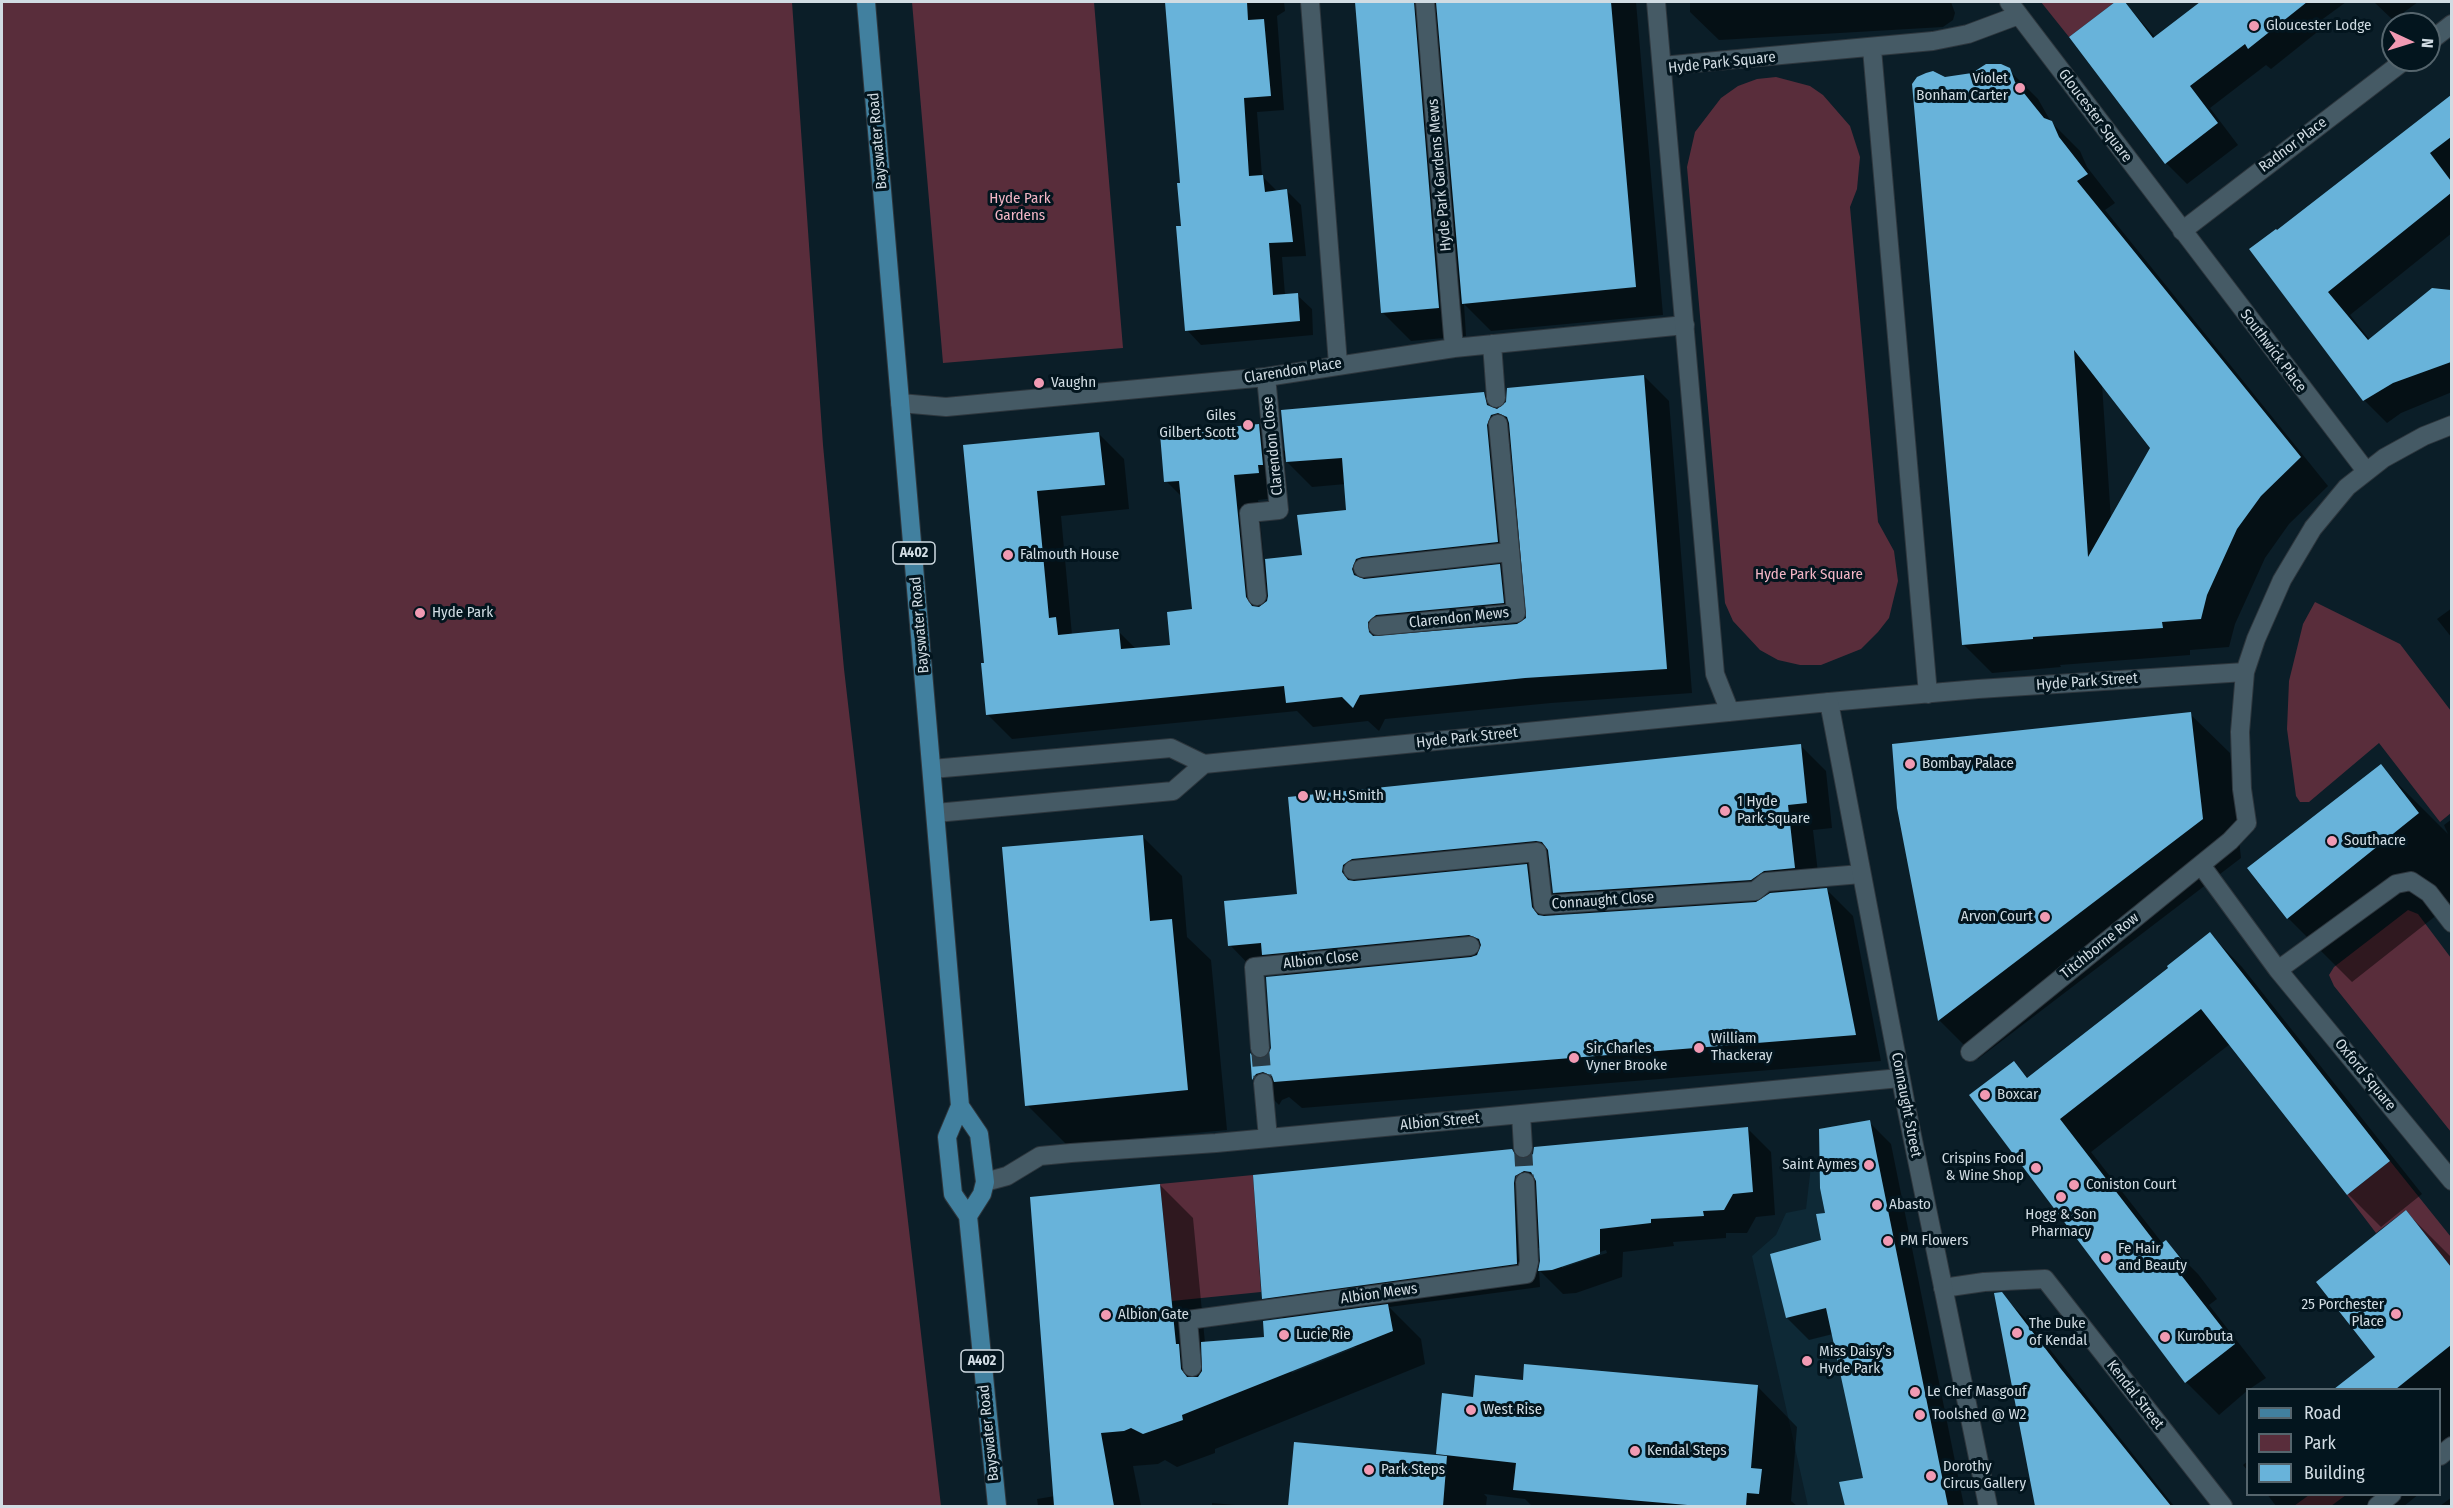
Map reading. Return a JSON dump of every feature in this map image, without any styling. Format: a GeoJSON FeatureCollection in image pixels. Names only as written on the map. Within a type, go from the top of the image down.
{"type":"FeatureCollection","features":[{"type":"Feature","properties":{"kind":"main road","name":"Bayswater Road"},"geometry":{"type":"LineString","coordinates":[[866,2],[960,1106],[946,1137],[953,1194],[968,1216],[997,1506]]}},
{"type":"Feature","properties":{"kind":"main road"},"geometry":{"type":"LineString","coordinates":[[960,1106],[980,1134],[985,1182],[982,1194],[968,1216]]}},
{"type":"Feature","properties":{"kind":"street"},"geometry":{"type":"LineString","coordinates":[[1310,2],[1338,364]]}},
{"type":"Feature","properties":{"kind":"street","name":"Hyde Park Gardens Mews"},"geometry":{"type":"LineString","coordinates":[[1425,2],[1454,348]]}},
{"type":"Feature","properties":{"kind":"street"},"geometry":{"type":"LineString","coordinates":[[1656,2],[1662,66]]}},
{"type":"Feature","properties":{"kind":"street","name":"Hyde Park Square"},"geometry":{"type":"LineString","coordinates":[[1730,712],[1715,674],[1662,66],[1872,49],[1933,41],[1968,34],[2014,8]]}},
{"type":"Feature","properties":{"kind":"street","name":"Gloucester Square"},"geometry":{"type":"LineString","coordinates":[[2014,8],[2182,231]]}},
{"type":"Feature","properties":{"kind":"street"},"geometry":{"type":"LineString","coordinates":[[1730,712],[1928,694],[1872,49]]}},
{"type":"Feature","properties":{"kind":"street","name":"Radnor Place"},"geometry":{"type":"LineString","coordinates":[[2182,231],[2389,72]]}},
{"type":"Feature","properties":{"kind":"street","name":"Southwick Place"},"geometry":{"type":"LineString","coordinates":[[2182,231],[2366,471]]}},
{"type":"Feature","properties":{"kind":"street","name":"Clarendon Place"},"geometry":{"type":"LineString","coordinates":[[900,403],[946,407],[1266,377],[1338,364],[1454,348],[1685,325]]}},
{"type":"Feature","properties":{"kind":"street"},"geometry":{"type":"LineString","coordinates":[[1492,344],[1496,398]]}},
{"type":"Feature","properties":{"kind":"street","name":"Clarendon Close"},"geometry":{"type":"LineString","coordinates":[[1257,596],[1249,513],[1279,510],[1266,377]]}},
{"type":"Feature","properties":{"kind":"street","name":"Clarendon Mews"},"geometry":{"type":"LineString","coordinates":[[1378,626],[1516,613],[1498,424]]}},
{"type":"Feature","properties":{"kind":"street","name":"Titchborne Row"},"geometry":{"type":"LineString","coordinates":[[1970,1052],[2230,841],[2247,822],[2242,789],[2240,732],[2245,672],[2269,607],[2313,528],[2347,488],[2366,471],[2403,447],[2451,425]]}},
{"type":"Feature","properties":{"kind":"street"},"geometry":{"type":"LineString","coordinates":[[1363,568],[1509,552]]}},
{"type":"Feature","properties":{"kind":"street","name":"Hyde Park Street"},"geometry":{"type":"LineString","coordinates":[[1928,694],[2245,672]]}},
{"type":"Feature","properties":{"kind":"street","name":"Connaught Street"},"geometry":{"type":"LineString","coordinates":[[1829,702],[1900,1078],[1988,1506]]}},
{"type":"Feature","properties":{"kind":"street","name":"Hyde Park Street"},"geometry":{"type":"LineString","coordinates":[[1204,764],[1730,712]]}},
{"type":"Feature","properties":{"kind":"street"},"geometry":{"type":"LineString","coordinates":[[932,769],[1171,748],[1204,764],[1173,791],[936,813]]}},
{"type":"Feature","properties":{"kind":"street","name":"Connaught Close"},"geometry":{"type":"LineString","coordinates":[[1353,870],[1537,852],[1543,905],[1755,891],[1766,882],[1861,874]]}},
{"type":"Feature","properties":{"kind":"street","name":"Oxford Square"},"geometry":{"type":"LineString","coordinates":[[2201,865],[2278,970],[2451,1181]]}},
{"type":"Feature","properties":{"kind":"street"},"geometry":{"type":"LineString","coordinates":[[2278,970],[2396,884],[2411,881],[2429,893],[2451,922]]}},
{"type":"Feature","properties":{"kind":"street","name":"Albion Close"},"geometry":{"type":"LineString","coordinates":[[1260,1048],[1254,967],[1470,945]]}},
{"type":"Feature","properties":{"kind":"street","name":"Albion Street"},"geometry":{"type":"LineString","coordinates":[[985,1182],[1006,1176],[1040,1156],[1268,1138],[1900,1078]]}},
{"type":"Feature","properties":{"kind":"street"},"geometry":{"type":"LineString","coordinates":[[1263,1083],[1268,1138]]}},
{"type":"Feature","properties":{"kind":"street"},"geometry":{"type":"LineString","coordinates":[[1521,1114],[1523,1148]]}},
{"type":"Feature","properties":{"kind":"street","name":"Albion Mews"},"geometry":{"type":"LineString","coordinates":[[1192,1367],[1188,1320],[1526,1274],[1529,1262],[1525,1182]]}},
{"type":"Feature","properties":{"kind":"street","name":"Kendal Street"},"geometry":{"type":"LineString","coordinates":[[1943,1288],[1984,1282],[2045,1279],[2223,1506]]}},
{"type":"Feature","properties":{"kind":"street"},"geometry":{"type":"LineString","coordinates":[[2377,1506],[2390,1496]]}},
{"type":"Feature","properties":{"kind":"shaded area"},"geometry":{"type":"Polygon","coordinates":[[[1870,1120],[1947,1506],[1808,1506],[1752,1256],[1776,1235],[1786,1213],[1806,1209],[1811,1166],[1821,1161],[1819,1129],[1870,1120]]]}},
{"type":"Feature","properties":{"kind":"green space","name":"Hyde Park"},"geometry":{"type":"Polygon","coordinates":[[[2,2],[792,2],[823,445],[844,669],[941,1506],[2,1506],[2,2]]]}},
{"type":"Feature","properties":{"kind":"green space","name":"Hyde Park Gardens"},"geometry":{"type":"Polygon","coordinates":[[[912,2],[1094,2],[1123,348],[943,363],[912,2]]]}},
{"type":"Feature","properties":{"kind":"green space"},"geometry":{"type":"Polygon","coordinates":[[[2041,2],[2115,2],[2069,37],[2041,2]]]}},
{"type":"Feature","properties":{"kind":"green space","name":"Hyde Park Square"},"geometry":{"type":"Polygon","coordinates":[[[1776,77],[1810,86],[1823,95],[1850,126],[1860,157],[1857,189],[1850,207],[1878,522],[1894,551],[1898,581],[1889,618],[1878,632],[1861,649],[1821,665],[1800,665],[1778,660],[1760,650],[1733,621],[1725,603],[1687,167],[1695,132],[1721,98],[1738,86],[1757,79],[1776,77]]]}},
{"type":"Feature","properties":{"kind":"green space"},"geometry":{"type":"Polygon","coordinates":[[[2315,602],[2400,644],[2451,711],[2451,813],[2440,822],[2379,743],[2309,802],[2300,802],[2296,796],[2287,729],[2289,681],[2303,624],[2315,602]]]}},
{"type":"Feature","properties":{"kind":"green space"},"geometry":{"type":"Polygon","coordinates":[[[2408,910],[2418,914],[2451,958],[2451,1132],[2334,986],[2329,975],[2334,967],[2408,910]]]}},
{"type":"Feature","properties":{"kind":"green space"},"geometry":{"type":"Polygon","coordinates":[[[2390,1161],[2451,1237],[2451,1267],[2406,1210],[2376,1233],[2347,1195],[2390,1161]]]}},
{"type":"Feature","properties":{"kind":"green space"},"geometry":{"type":"Polygon","coordinates":[[[1253,1175],[1261,1292],[1172,1301],[1160,1184],[1253,1175]]]}},
{"type":"Feature","properties":{"kind":"green space"},"geometry":{"type":"Polygon","coordinates":[[[2308,1496],[2345,1496],[2331,1506],[2294,1506],[2308,1496]]]}},
{"type":"Feature","properties":{"kind":"building"},"geometry":{"type":"Polygon","coordinates":[[[1165,2],[1247,2],[1248,20],[1264,19],[1271,96],[1244,98],[1249,176],[1263,175],[1265,192],[1287,189],[1293,242],[1269,243],[1273,295],[1298,293],[1300,321],[1185,331],[1176,226],[1181,226],[1177,183],[1180,183],[1165,2]]]}},
{"type":"Feature","properties":{"kind":"building"},"geometry":{"type":"Polygon","coordinates":[[[1355,2],[1414,2],[1439,308],[1381,313],[1355,2]]]}},
{"type":"Feature","properties":{"kind":"building"},"geometry":{"type":"Polygon","coordinates":[[[1436,2],[1611,2],[1636,287],[1462,304],[1436,2]]]}},
{"type":"Feature","properties":{"kind":"building"},"geometry":{"type":"Polygon","coordinates":[[[2115,2],[2125,2],[2153,38],[2200,2],[2307,2],[2248,49],[2245,44],[2190,86],[2218,123],[2165,164],[2069,37],[2115,2]]]}},
{"type":"Feature","properties":{"kind":"building"},"geometry":{"type":"Polygon","coordinates":[[[1986,64],[2001,64],[2010,68],[2015,82],[2044,118],[2052,121],[2059,137],[2088,174],[2077,181],[2301,457],[2261,496],[2237,529],[2207,595],[2201,619],[2162,622],[2163,628],[2033,637],[2033,639],[1962,645],[1912,84],[1917,77],[1933,71],[1945,77],[1972,73],[1986,64]],[[2074,350],[2088,557],[2150,448],[2074,350]]]}},
{"type":"Feature","properties":{"kind":"building"},"geometry":{"type":"Polygon","coordinates":[[[2451,95],[2451,137],[2430,153],[2451,181],[2451,193],[2328,292],[2368,340],[2432,288],[2451,290],[2451,362],[2393,383],[2363,401],[2249,249],[2277,230],[2451,95]]]}},
{"type":"Feature","properties":{"kind":"building"},"geometry":{"type":"Polygon","coordinates":[[[1644,375],[1667,669],[1525,678],[1360,695],[1353,708],[1342,697],[1286,703],[1284,686],[986,715],[981,663],[984,663],[963,445],[1099,432],[1105,485],[1037,491],[1049,618],[1056,617],[1058,635],[1119,629],[1121,649],[1170,645],[1167,612],[1192,609],[1179,481],[1164,482],[1160,434],[1259,424],[1263,465],[1258,465],[1259,473],[1234,475],[1246,597],[1252,606],[1259,607],[1267,601],[1268,596],[1265,559],[1302,555],[1297,515],[1346,510],[1342,458],[1286,462],[1281,410],[1484,392],[1487,405],[1497,409],[1506,402],[1507,388],[1644,375]],[[1498,413],[1491,415],[1487,425],[1498,542],[1362,557],[1356,559],[1352,569],[1354,575],[1364,579],[1500,564],[1504,603],[1376,615],[1368,622],[1369,632],[1373,636],[1517,624],[1526,618],[1507,417],[1498,413]]]}},
{"type":"Feature","properties":{"kind":"building"},"geometry":{"type":"Polygon","coordinates":[[[2191,712],[2203,819],[1938,1021],[1897,808],[1892,744],[2191,712]]]}},
{"type":"Feature","properties":{"kind":"building"},"geometry":{"type":"Polygon","coordinates":[[[1801,744],[1807,803],[1788,805],[1795,868],[1764,871],[1751,880],[1553,893],[1548,850],[1542,842],[1536,841],[1352,859],[1343,865],[1342,872],[1348,880],[1354,881],[1527,864],[1532,907],[1538,915],[1544,916],[1756,902],[1770,893],[1827,888],[1856,1035],[1274,1082],[1272,1076],[1263,1072],[1256,1074],[1252,1080],[1250,1053],[1255,1058],[1261,1059],[1267,1057],[1271,1048],[1266,977],[1471,957],[1477,955],[1481,945],[1479,939],[1469,935],[1262,955],[1261,943],[1228,946],[1224,901],[1297,894],[1288,797],[1801,744]]]}},
{"type":"Feature","properties":{"kind":"building","name":"Southacre"},"geometry":{"type":"Polygon","coordinates":[[[2381,764],[2419,813],[2287,919],[2247,868],[2381,764]]]}},
{"type":"Feature","properties":{"kind":"building"},"geometry":{"type":"Polygon","coordinates":[[[1143,835],[1150,921],[1172,919],[1188,1090],[1025,1106],[1002,847],[1143,835]]]}},
{"type":"Feature","properties":{"kind":"building"},"geometry":{"type":"Polygon","coordinates":[[[2210,932],[2390,1161],[2347,1195],[2201,1009],[2060,1119],[2158,1246],[2166,1240],[2186,1265],[2178,1271],[2235,1344],[2185,1383],[1969,1095],[2014,1061],[2027,1078],[2168,968],[2167,966],[2210,932]]]}},
{"type":"Feature","properties":{"kind":"building"},"geometry":{"type":"Polygon","coordinates":[[[1870,1120],[1948,1506],[1845,1506],[1839,1482],[1863,1478],[1826,1308],[1786,1318],[1770,1254],[1821,1240],[1816,1214],[1825,1213],[1820,1188],[1819,1129],[1870,1120]]]}},
{"type":"Feature","properties":{"kind":"building"},"geometry":{"type":"Polygon","coordinates":[[[1748,1127],[1753,1192],[1733,1194],[1724,1210],[1703,1211],[1704,1216],[1651,1219],[1651,1223],[1600,1229],[1600,1254],[1552,1270],[1538,1271],[1540,1261],[1536,1181],[1531,1172],[1524,1171],[1515,1176],[1514,1183],[1517,1264],[1262,1299],[1253,1175],[1512,1149],[1517,1158],[1524,1159],[1533,1154],[1534,1147],[1748,1127]]]}},
{"type":"Feature","properties":{"kind":"building","name":"Albion Gate"},"geometry":{"type":"Polygon","coordinates":[[[1160,1184],[1176,1344],[1179,1344],[1181,1369],[1187,1377],[1198,1377],[1202,1371],[1201,1342],[1264,1337],[1263,1321],[1388,1304],[1393,1331],[1182,1415],[1183,1420],[1143,1434],[1131,1428],[1124,1431],[1101,1433],[1114,1506],[1054,1506],[1030,1197],[1160,1184]]]}},
{"type":"Feature","properties":{"kind":"building","name":"25 Porchester Place"},"geometry":{"type":"Polygon","coordinates":[[[2406,1210],[2451,1267],[2451,1345],[2397,1388],[2335,1388],[2375,1357],[2316,1282],[2406,1210]]]}},
{"type":"Feature","properties":{"kind":"building"},"geometry":{"type":"Polygon","coordinates":[[[2002,1292],[2171,1506],[2035,1506],[1994,1293],[2002,1292]]]}},
{"type":"Feature","properties":{"kind":"building","name":"Kendal Steps"},"geometry":{"type":"Polygon","coordinates":[[[1524,1364],[1758,1385],[1751,1468],[1762,1469],[1759,1494],[1747,1493],[1746,1506],[1699,1506],[1513,1490],[1516,1463],[1436,1454],[1442,1393],[1473,1397],[1475,1375],[1523,1380],[1524,1364]]]}},
{"type":"Feature","properties":{"kind":"building","name":"Park Steps"},"geometry":{"type":"Polygon","coordinates":[[[1294,1442],[1447,1456],[1443,1506],[1288,1506],[1294,1442]]]}},
{"type":"Feature","properties":{"kind":"tunnel"},"geometry":{"type":"LineString","coordinates":[[1260,1048],[1263,1083]]}},
{"type":"Feature","properties":{"kind":"tunnel"},"geometry":{"type":"LineString","coordinates":[[1523,1148],[1525,1182]]}},
{"type":"Feature","properties":{"kind":"place","name":"Gloucester Lodge"},"geometry":{"type":"Point","coordinates":[2254,26]}},
{"type":"Feature","properties":{"kind":"place","name":"Violet Bonham Carter"},"geometry":{"type":"Point","coordinates":[2020,88]}},
{"type":"Feature","properties":{"kind":"place","name":"Vaughn"},"geometry":{"type":"Point","coordinates":[1039,383]}},
{"type":"Feature","properties":{"kind":"place","name":"Giles Gilbert Scott"},"geometry":{"type":"Point","coordinates":[1248,425]}},
{"type":"Feature","properties":{"kind":"place","name":"Falmouth House"},"geometry":{"type":"Point","coordinates":[1008,555]}},
{"type":"Feature","properties":{"kind":"place","name":"Hyde Park"},"geometry":{"type":"Point","coordinates":[420,613]}},
{"type":"Feature","properties":{"kind":"place","name":"Bombay Palace"},"geometry":{"type":"Point","coordinates":[1910,764]}},
{"type":"Feature","properties":{"kind":"place","name":"W. H. Smith"},"geometry":{"type":"Point","coordinates":[1303,796]}},
{"type":"Feature","properties":{"kind":"place","name":"1 Hyde Park Square"},"geometry":{"type":"Point","coordinates":[1725,811]}},
{"type":"Feature","properties":{"kind":"place","name":"Southacre"},"geometry":{"type":"Point","coordinates":[2332,841]}},
{"type":"Feature","properties":{"kind":"place","name":"Arvon Court"},"geometry":{"type":"Point","coordinates":[2045,917]}},
{"type":"Feature","properties":{"kind":"place","name":"William Thackeray"},"geometry":{"type":"Point","coordinates":[1699,1048]}},
{"type":"Feature","properties":{"kind":"place","name":"Sir Charles Vyner Brooke"},"geometry":{"type":"Point","coordinates":[1574,1058]}},
{"type":"Feature","properties":{"kind":"place","name":"Boxcar"},"geometry":{"type":"Point","coordinates":[1985,1095]}},
{"type":"Feature","properties":{"kind":"place","name":"Saint Aymes"},"geometry":{"type":"Point","coordinates":[1869,1165]}},
{"type":"Feature","properties":{"kind":"place","name":"Crispins Food & Wine Shop"},"geometry":{"type":"Point","coordinates":[2036,1168]}},
{"type":"Feature","properties":{"kind":"place","name":"Coniston Court"},"geometry":{"type":"Point","coordinates":[2074,1185]}},
{"type":"Feature","properties":{"kind":"place","name":"Hogg & Son Pharmacy"},"geometry":{"type":"Point","coordinates":[2061,1197]}},
{"type":"Feature","properties":{"kind":"place","name":"Abasto"},"geometry":{"type":"Point","coordinates":[1877,1205]}},
{"type":"Feature","properties":{"kind":"place","name":"PM Flowers"},"geometry":{"type":"Point","coordinates":[1888,1241]}},
{"type":"Feature","properties":{"kind":"place","name":"Fe Hair and Beauty"},"geometry":{"type":"Point","coordinates":[2106,1258]}},
{"type":"Feature","properties":{"kind":"place","name":"25 Porchester Place"},"geometry":{"type":"Point","coordinates":[2396,1314]}},
{"type":"Feature","properties":{"kind":"place","name":"Albion Gate"},"geometry":{"type":"Point","coordinates":[1106,1315]}},
{"type":"Feature","properties":{"kind":"place","name":"The Duke of Kendal"},"geometry":{"type":"Point","coordinates":[2017,1333]}},
{"type":"Feature","properties":{"kind":"place","name":"Lucie Rie"},"geometry":{"type":"Point","coordinates":[1284,1335]}},
{"type":"Feature","properties":{"kind":"place","name":"Kurobuta"},"geometry":{"type":"Point","coordinates":[2165,1337]}},
{"type":"Feature","properties":{"kind":"place","name":"Miss Daisy’s Hyde Park"},"geometry":{"type":"Point","coordinates":[1807,1361]}},
{"type":"Feature","properties":{"kind":"place","name":"Le Chef Masgouf"},"geometry":{"type":"Point","coordinates":[1915,1392]}},
{"type":"Feature","properties":{"kind":"place","name":"West Rise"},"geometry":{"type":"Point","coordinates":[1471,1410]}},
{"type":"Feature","properties":{"kind":"place","name":"Toolshed @ W2"},"geometry":{"type":"Point","coordinates":[1920,1415]}},
{"type":"Feature","properties":{"kind":"place","name":"Kendal Steps"},"geometry":{"type":"Point","coordinates":[1635,1451]}},
{"type":"Feature","properties":{"kind":"place","name":"Park Steps"},"geometry":{"type":"Point","coordinates":[1369,1470]}},
{"type":"Feature","properties":{"kind":"place","name":"Dorothy Circus Gallery"},"geometry":{"type":"Point","coordinates":[1931,1476]}}]}
